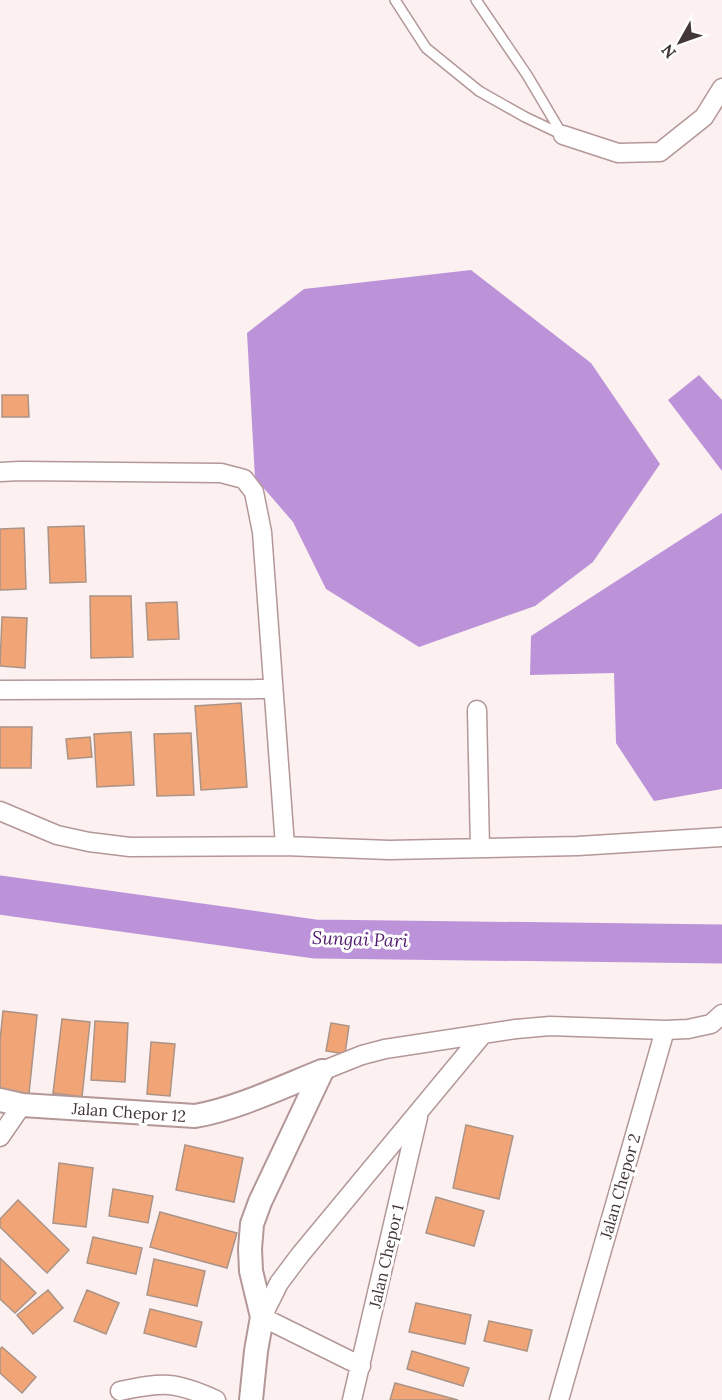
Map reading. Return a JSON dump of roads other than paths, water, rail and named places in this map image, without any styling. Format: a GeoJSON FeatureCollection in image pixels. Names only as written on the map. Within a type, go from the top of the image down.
{"type":"FeatureCollection","features":[{"type":"Feature","properties":{"kind":"street"},"geometry":{"type":"LineString","coordinates":[[563,135],[618,153],[660,152],[704,117],[722,88]]}},
{"type":"Feature","properties":{"kind":"street"},"geometry":{"type":"LineString","coordinates":[[0,472],[221,473],[244,479],[254,492],[262,532],[285,846]]}},
{"type":"Feature","properties":{"kind":"street"},"geometry":{"type":"LineString","coordinates":[[0,690],[273,689]]}},
{"type":"Feature","properties":{"kind":"street"},"geometry":{"type":"LineString","coordinates":[[477,710],[480,848]]}},
{"type":"Feature","properties":{"kind":"street"},"geometry":{"type":"LineString","coordinates":[[0,811],[57,835],[130,848],[285,846],[389,850],[578,846],[722,837]]}},
{"type":"Feature","properties":{"kind":"street"},"geometry":{"type":"LineString","coordinates":[[252,1400],[256,1351],[262,1317],[251,1271],[252,1224],[260,1202],[322,1071],[362,1055],[385,1049],[483,1034],[550,1026],[688,1029],[711,1024],[721,1017]]}},
{"type":"Feature","properties":{"kind":"street","name":"Jalan Chepor 2"},"geometry":{"type":"LineString","coordinates":[[559,1400],[665,1030]]}},
{"type":"Feature","properties":{"kind":"street","name":"Jalan Chepor 1"},"geometry":{"type":"LineString","coordinates":[[262,1317],[279,1283],[300,1255],[483,1034]]}},
{"type":"Feature","properties":{"kind":"street","name":"Jalan Chepor 12"},"geometry":{"type":"LineString","coordinates":[[11,1102],[195,1116],[231,1106],[322,1071]]}},
{"type":"Feature","properties":{"kind":"street"},"geometry":{"type":"LineString","coordinates":[[0,1137],[11,1102]]}},
{"type":"Feature","properties":{"kind":"street","name":"Jalan Chepor 1"},"geometry":{"type":"LineString","coordinates":[[352,1400],[419,1112]]}},
{"type":"Feature","properties":{"kind":"street"},"geometry":{"type":"LineString","coordinates":[[262,1317],[361,1365]]}},
{"type":"Feature","properties":{"kind":"street"},"geometry":{"type":"LineString","coordinates":[[120,1390],[151,1384],[172,1384],[192,1389],[216,1400]]}},
{"type":"Feature","properties":{"kind":"lane"},"geometry":{"type":"LineString","coordinates":[[395,0],[426,48],[470,84],[525,117],[563,135]]}},
{"type":"Feature","properties":{"kind":"lane"},"geometry":{"type":"LineString","coordinates":[[476,0],[527,75],[563,135]]}},
{"type":"Feature","properties":{"kind":"waterway","name":"Sungai Pari"},"geometry":{"type":"LineString","coordinates":[[0,895],[315,939],[722,944]]}}]}
